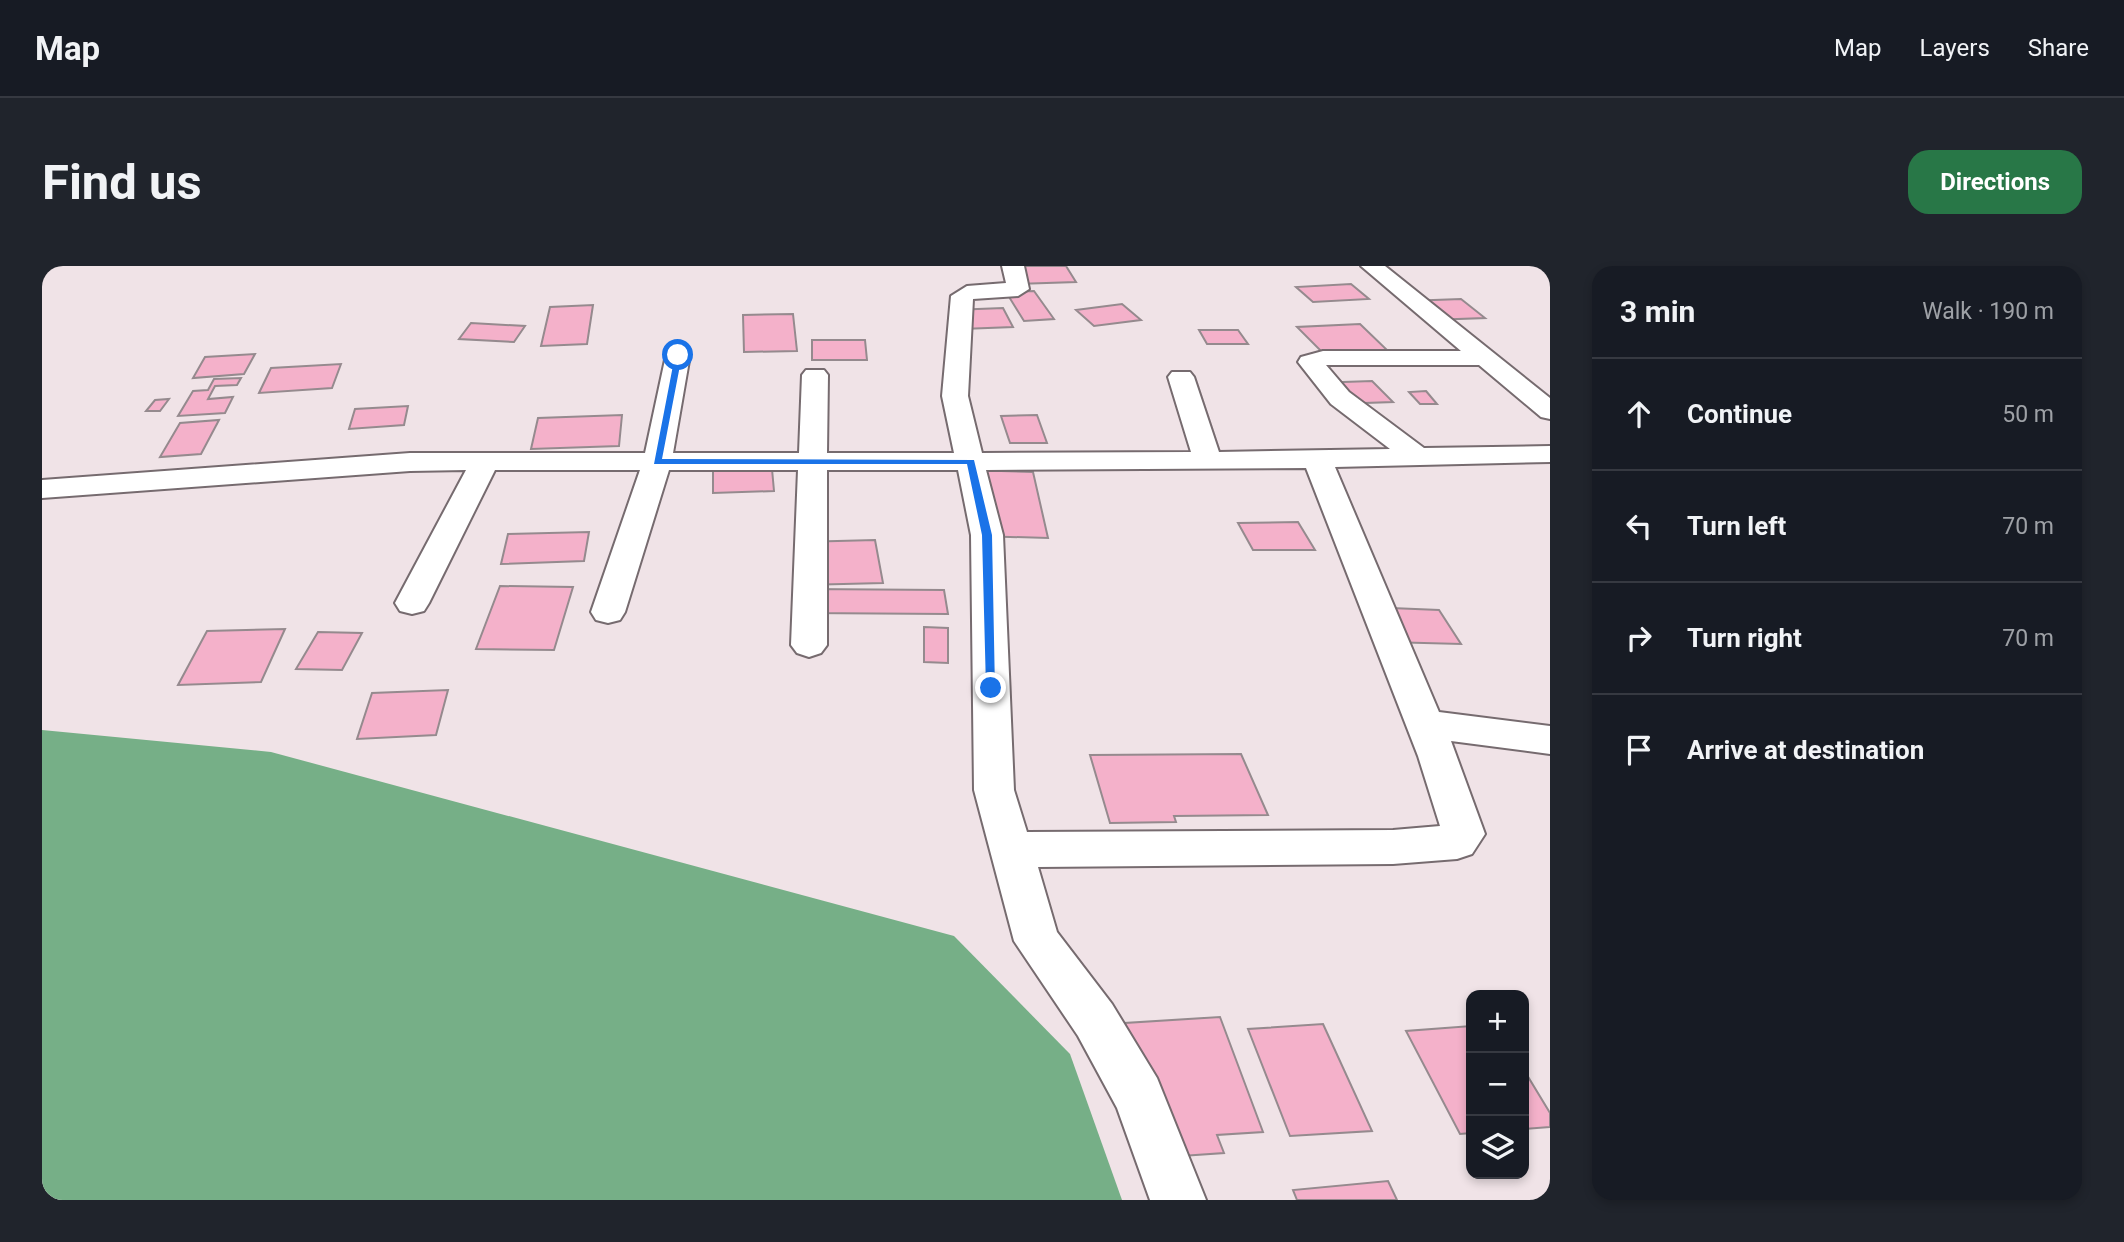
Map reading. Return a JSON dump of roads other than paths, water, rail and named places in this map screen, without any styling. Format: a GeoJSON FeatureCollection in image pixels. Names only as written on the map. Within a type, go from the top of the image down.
{"type":"FeatureCollection","features":[{"type":"Feature","properties":{"kind":"street"},"geometry":{"type":"LineString","coordinates":[[1013,266],[1018,289],[967,293],[960,300],[955,396],[987,535],[994,790],[1037,941],[1095,1020],[1139,1096],[1178,1200]]}},
{"type":"Feature","properties":{"kind":"street"},"geometry":{"type":"LineString","coordinates":[[1372,266],[1550,411]]}},
{"type":"Feature","properties":{"kind":"street"},"geometry":{"type":"LineString","coordinates":[[608,612],[657,462],[678,355]]}},
{"type":"Feature","properties":{"kind":"street"},"geometry":{"type":"LineString","coordinates":[[1417,457],[1340,398],[1310,362],[1323,358],[1484,358]]}},
{"type":"Feature","properties":{"kind":"street"},"geometry":{"type":"LineString","coordinates":[[809,645],[815,375]]}},
{"type":"Feature","properties":{"kind":"street"},"geometry":{"type":"LineString","coordinates":[[1181,377],[1208,461]]}},
{"type":"Feature","properties":{"kind":"street"},"geometry":{"type":"LineString","coordinates":[[42,489],[410,462],[1208,461],[1550,454]]}},
{"type":"Feature","properties":{"kind":"street"},"geometry":{"type":"LineString","coordinates":[[1011,850],[1393,847],[1457,842],[1464,834],[1425,724],[1317,459]]}},
{"type":"Feature","properties":{"kind":"street"},"geometry":{"type":"LineString","coordinates":[[412,603],[485,462]]}},
{"type":"Feature","properties":{"kind":"street"},"geometry":{"type":"LineString","coordinates":[[1425,724],[1550,740]]}}]}
